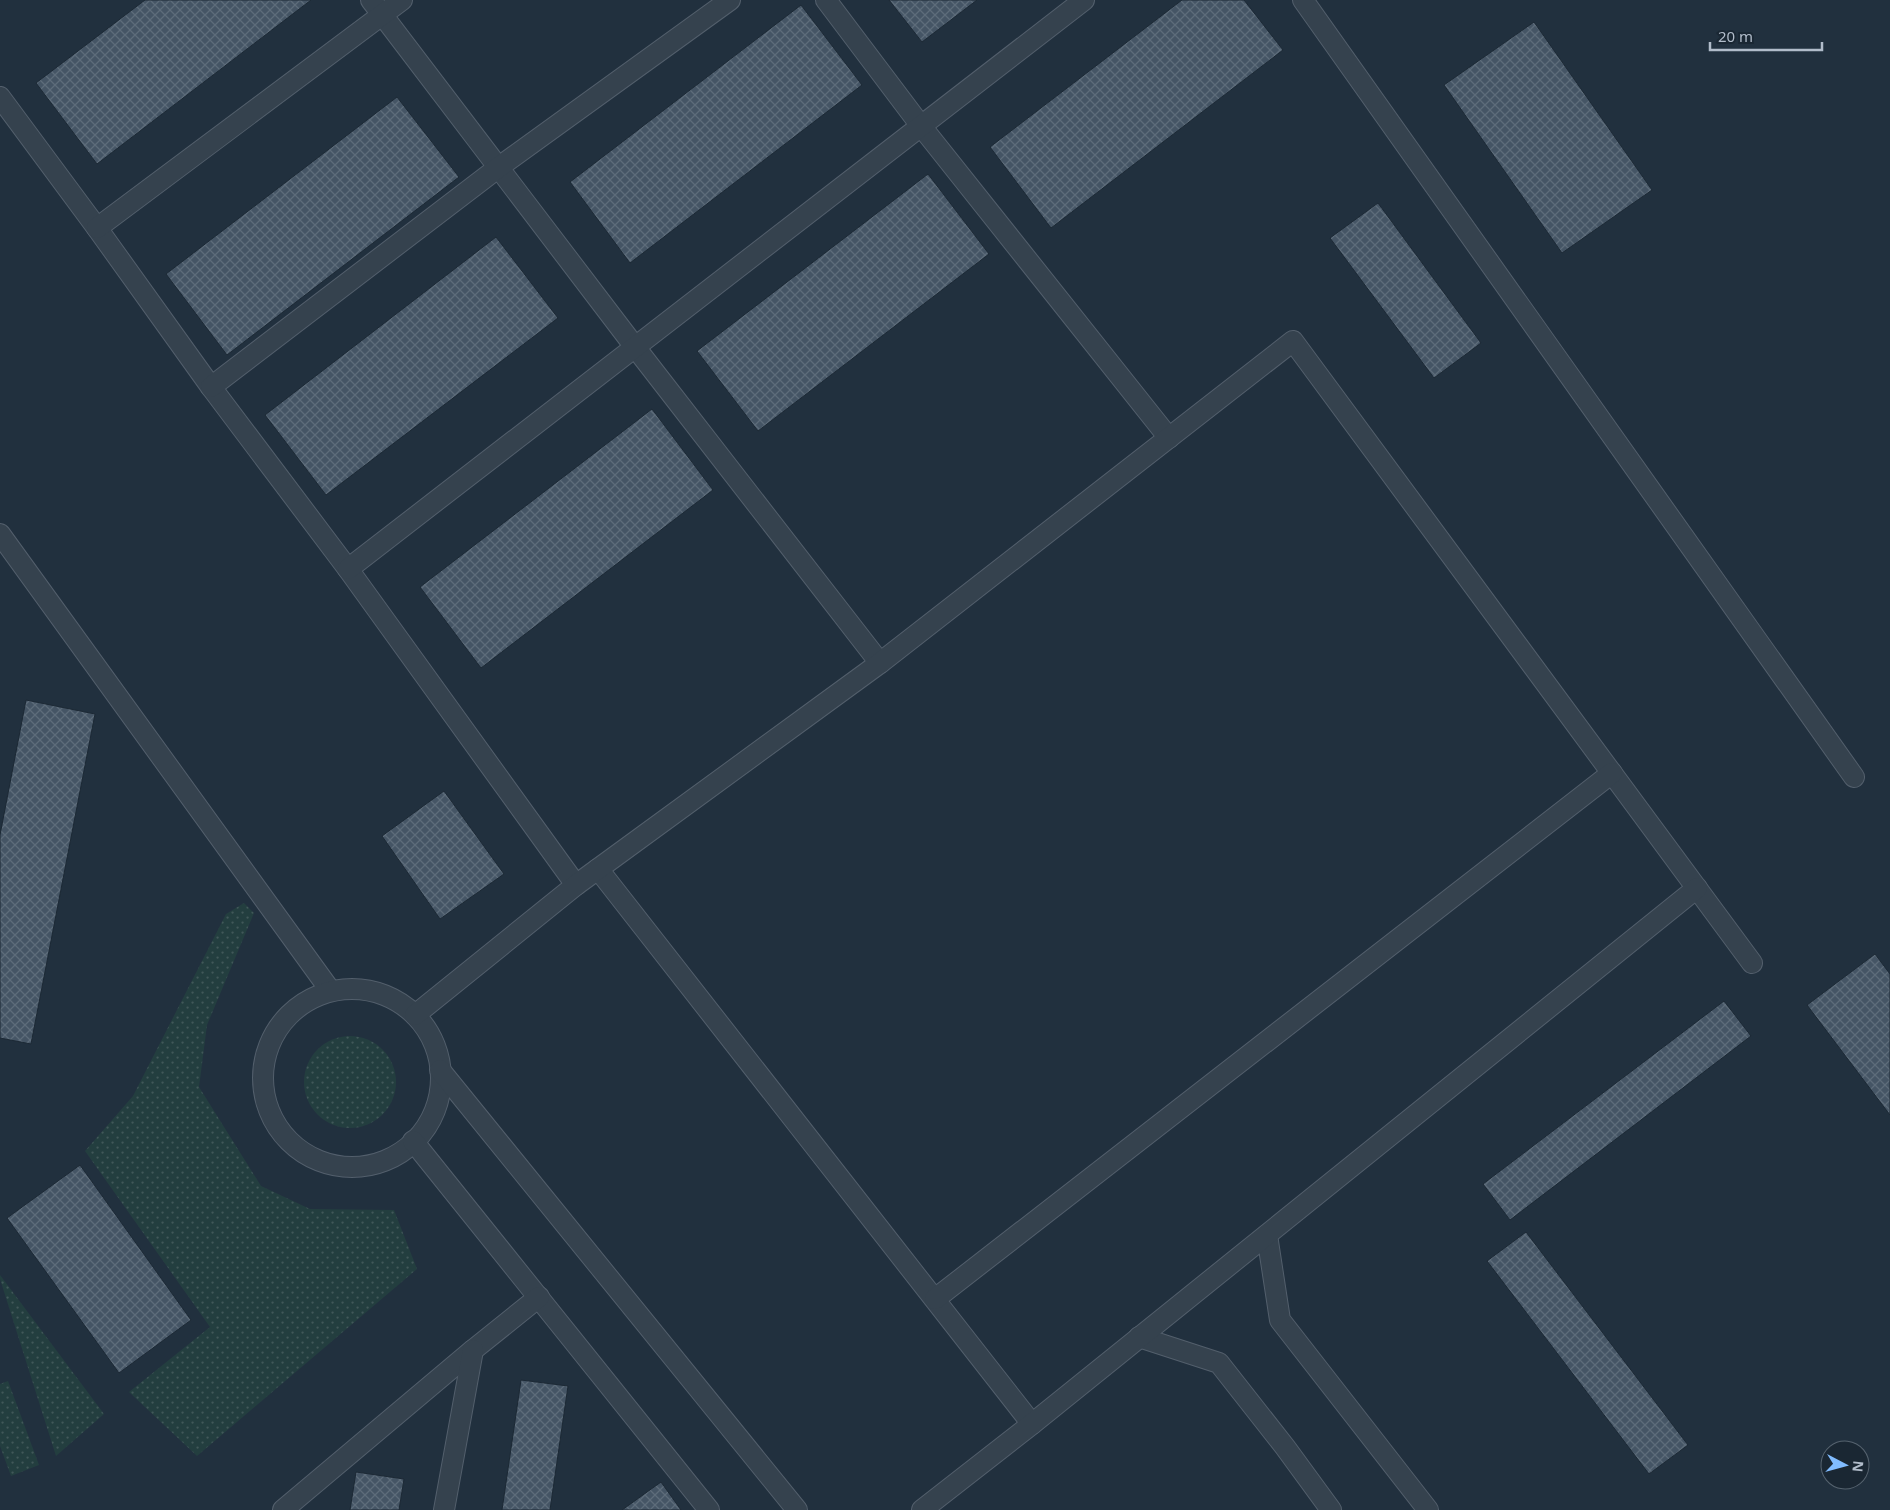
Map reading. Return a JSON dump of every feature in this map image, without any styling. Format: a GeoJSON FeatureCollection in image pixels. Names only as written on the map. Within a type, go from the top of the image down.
{"type":"FeatureCollection","features":[{"type":"Feature","properties":{"kind":"lane"},"geometry":{"type":"LineString","coordinates":[[97,228],[377,8],[402,0]]}},
{"type":"Feature","properties":{"kind":"lane"},"geometry":{"type":"LineString","coordinates":[[211,387],[498,167],[730,0]]}},
{"type":"Feature","properties":{"kind":"lane"},"geometry":{"type":"LineString","coordinates":[[826,0],[921,126],[1169,438]]}},
{"type":"Feature","properties":{"kind":"lane"},"geometry":{"type":"LineString","coordinates":[[348,570],[1084,0]]}},
{"type":"Feature","properties":{"kind":"lane"},"geometry":{"type":"LineString","coordinates":[[1303,0],[1854,777]]}},
{"type":"Feature","properties":{"kind":"lane"},"geometry":{"type":"LineString","coordinates":[[377,8],[635,347],[880,663]]}},
{"type":"Feature","properties":{"kind":"lane"},"geometry":{"type":"LineString","coordinates":[[0,97],[211,387],[348,570],[576,885]]}},
{"type":"Feature","properties":{"kind":"lane"},"geometry":{"type":"LineString","coordinates":[[415,1015],[576,885],[880,663],[1293,342],[1752,963]]}},
{"type":"Feature","properties":{"kind":"lane"},"geometry":{"type":"LineString","coordinates":[[0,534],[330,990]]}},
{"type":"Feature","properties":{"kind":"lane"},"geometry":{"type":"LineString","coordinates":[[935,1299],[1612,774]]}},
{"type":"Feature","properties":{"kind":"lane"},"geometry":{"type":"LineString","coordinates":[[598,869],[1032,1424]]}},
{"type":"Feature","properties":{"kind":"lane"},"geometry":{"type":"LineString","coordinates":[[922,1510],[1032,1424],[1697,888]]}},
{"type":"Feature","properties":{"kind":"lane"},"geometry":{"type":"LineString","coordinates":[[361,989],[390,997],[415,1015],[433,1040],[440,1070],[438,1100],[425,1128],[405,1149],[380,1163],[352,1167],[323,1163],[298,1149],[278,1129],[266,1102],[263,1074],[268,1046],[283,1021],[304,1002],[330,990],[361,989]]}},
{"type":"Feature","properties":{"kind":"lane"},"geometry":{"type":"LineString","coordinates":[[440,1070],[797,1510]]}},
{"type":"Feature","properties":{"kind":"lane"},"geometry":{"type":"LineString","coordinates":[[413,1141],[710,1510]]}},
{"type":"Feature","properties":{"kind":"lane"},"geometry":{"type":"LineString","coordinates":[[1267,1235],[1280,1320],[1428,1510]]}},
{"type":"Feature","properties":{"kind":"lane"},"geometry":{"type":"LineString","coordinates":[[283,1510],[539,1297]]}},
{"type":"Feature","properties":{"kind":"lane"},"geometry":{"type":"LineString","coordinates":[[1139,1337],[1219,1363],[1285,1447],[1330,1510]]}},
{"type":"Feature","properties":{"kind":"lane"},"geometry":{"type":"LineString","coordinates":[[444,1510],[473,1350]]}},
{"type":"Feature","properties":{"kind":"green space"},"geometry":{"type":"Polygon","coordinates":[[[244,903],[254,913],[207,1025],[199,1087],[261,1186],[310,1209],[394,1210],[417,1269],[197,1456],[129,1392],[210,1327],[85,1151],[133,1096],[226,914],[244,903]]]}},
{"type":"Feature","properties":{"kind":"green space"},"geometry":{"type":"Polygon","coordinates":[[[350,1036],[368,1039],[383,1049],[393,1064],[396,1082],[393,1100],[383,1115],[368,1125],[350,1128],[332,1125],[317,1115],[307,1100],[304,1082],[307,1064],[317,1049],[332,1039],[350,1036]]]}},
{"type":"Feature","properties":{"kind":"green space"},"geometry":{"type":"Polygon","coordinates":[[[0,1275],[104,1414],[56,1456],[0,1279],[0,1275]]]}},
{"type":"Feature","properties":{"kind":"green space"},"geometry":{"type":"Polygon","coordinates":[[[8,1381],[39,1465],[11,1476],[0,1446],[0,1384],[8,1381]]]}},
{"type":"Feature","properties":{"kind":"building"},"geometry":{"type":"Polygon","coordinates":[[[145,0],[311,0],[97,164],[36,83],[145,0]]]}},
{"type":"Feature","properties":{"kind":"building"},"geometry":{"type":"Polygon","coordinates":[[[889,0],[977,0],[922,42],[889,0]]]}},
{"type":"Feature","properties":{"kind":"building"},"geometry":{"type":"Polygon","coordinates":[[[1182,0],[1244,0],[1283,50],[1051,228],[990,147],[1182,0]]]}},
{"type":"Feature","properties":{"kind":"building"},"geometry":{"type":"Polygon","coordinates":[[[801,5],[862,85],[630,263],[570,182],[801,5]]]}},
{"type":"Feature","properties":{"kind":"building"},"geometry":{"type":"Polygon","coordinates":[[[1534,22],[1652,190],[1562,253],[1444,85],[1534,22]]]}},
{"type":"Feature","properties":{"kind":"building"},"geometry":{"type":"Polygon","coordinates":[[[397,97],[459,177],[227,355],[166,274],[397,97]]]}},
{"type":"Feature","properties":{"kind":"building"},"geometry":{"type":"Polygon","coordinates":[[[928,174],[989,254],[758,431],[697,351],[928,174]]]}},
{"type":"Feature","properties":{"kind":"building"},"geometry":{"type":"Polygon","coordinates":[[[1378,203],[1481,343],[1434,378],[1330,238],[1378,203]]]}},
{"type":"Feature","properties":{"kind":"building"},"geometry":{"type":"Polygon","coordinates":[[[496,237],[558,318],[326,495],[265,415],[496,237]]]}},
{"type":"Feature","properties":{"kind":"building"},"geometry":{"type":"Polygon","coordinates":[[[652,409],[713,490],[481,668],[420,587],[652,409]]]}},
{"type":"Feature","properties":{"kind":"building"},"geometry":{"type":"Polygon","coordinates":[[[26,700],[95,714],[31,1044],[0,1038],[0,835],[26,700]]]}},
{"type":"Feature","properties":{"kind":"building"},"geometry":{"type":"Polygon","coordinates":[[[444,791],[504,874],[440,919],[382,836],[444,791]]]}},
{"type":"Feature","properties":{"kind":"building"},"geometry":{"type":"Polygon","coordinates":[[[1875,954],[1890,974],[1890,1115],[1807,1005],[1875,954]]]}},
{"type":"Feature","properties":{"kind":"building"},"geometry":{"type":"Polygon","coordinates":[[[1724,1001],[1751,1036],[1510,1220],[1483,1184],[1724,1001]]]}},
{"type":"Feature","properties":{"kind":"building"},"geometry":{"type":"Polygon","coordinates":[[[80,1165],[191,1320],[119,1373],[7,1218],[80,1165]]]}},
{"type":"Feature","properties":{"kind":"building"},"geometry":{"type":"Polygon","coordinates":[[[1526,1232],[1688,1445],[1649,1474],[1487,1261],[1526,1232]]]}},
{"type":"Feature","properties":{"kind":"building"},"geometry":{"type":"Polygon","coordinates":[[[521,1380],[568,1386],[550,1510],[502,1510],[521,1380]]]}},
{"type":"Feature","properties":{"kind":"building"},"geometry":{"type":"Polygon","coordinates":[[[356,1472],[404,1479],[399,1510],[350,1510],[356,1472]]]}},
{"type":"Feature","properties":{"kind":"building"},"geometry":{"type":"Polygon","coordinates":[[[661,1482],[681,1510],[622,1510],[661,1482]]]}}]}
